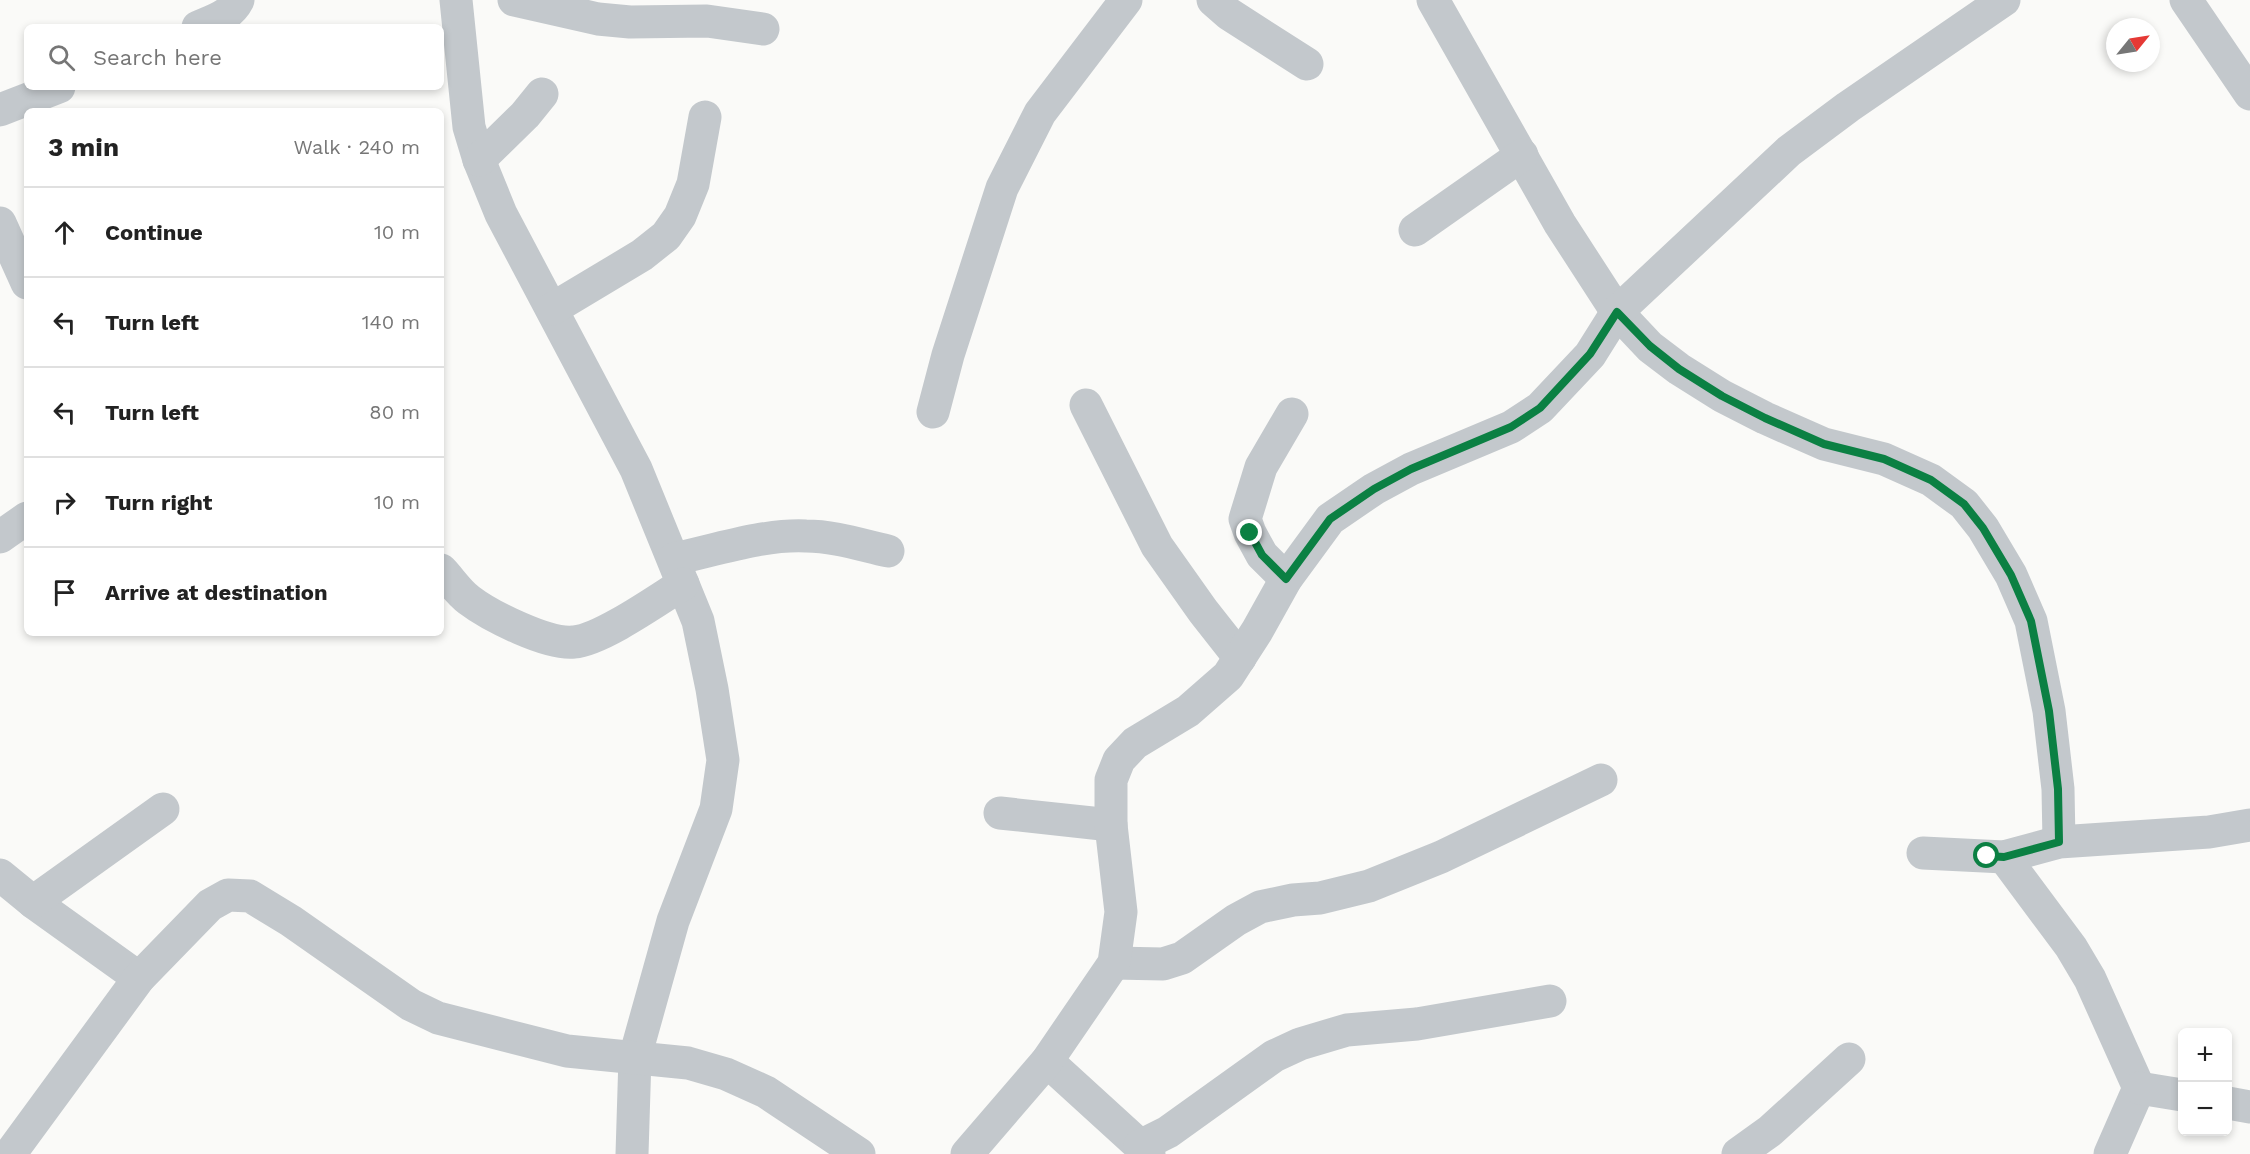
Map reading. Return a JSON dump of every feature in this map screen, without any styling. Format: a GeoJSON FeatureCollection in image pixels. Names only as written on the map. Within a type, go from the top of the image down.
{"type":"FeatureCollection","features":[{"type":"Feature","properties":{"kind":"street"},"geometry":{"type":"LineString","coordinates":[[205,24],[234,9],[238,0]]}},
{"type":"Feature","properties":{"kind":"street"},"geometry":{"type":"LineString","coordinates":[[456,0],[469,128],[479,160],[501,214],[636,469],[679,571],[698,621],[723,760],[716,809],[673,921],[635,1057],[632,1154]]}},
{"type":"Feature","properties":{"kind":"street"},"geometry":{"type":"LineString","coordinates":[[514,0],[598,19],[630,22],[707,21],[763,29]]}},
{"type":"Feature","properties":{"kind":"street"},"geometry":{"type":"LineString","coordinates":[[933,412],[948,355],[1002,188],[1040,113],[1126,0]]}},
{"type":"Feature","properties":{"kind":"street"},"geometry":{"type":"LineString","coordinates":[[1213,0],[1229,14],[1308,64]]}},
{"type":"Feature","properties":{"kind":"street"},"geometry":{"type":"LineString","coordinates":[[1433,0],[1560,224],[1617,312],[1650,346],[1679,369],[1722,396],[1765,418],[1824,444],[1884,459],[1931,480],[1964,504],[1983,528],[2011,575],[2031,621],[2049,711],[2058,789],[2059,842]]}},
{"type":"Feature","properties":{"kind":"street"},"geometry":{"type":"LineString","coordinates":[[967,1154],[1047,1061],[1114,963],[1121,912],[1111,825],[1111,780],[1119,760],[1135,743],[1188,711],[1228,676],[1286,579],[1330,519],[1374,489],[1411,469],[1511,427],[1540,408],[1590,354],[1617,312],[1789,151],[1848,107],[2004,0]]}},
{"type":"Feature","properties":{"kind":"street"},"geometry":{"type":"LineString","coordinates":[[2186,0],[2250,94]]}},
{"type":"Feature","properties":{"kind":"street"},"geometry":{"type":"LineString","coordinates":[[0,110],[50,90]]}},
{"type":"Feature","properties":{"kind":"street"},"geometry":{"type":"LineString","coordinates":[[479,160],[525,115],[542,94]]}},
{"type":"Feature","properties":{"kind":"street"},"geometry":{"type":"LineString","coordinates":[[552,309],[642,255],[666,236],[680,216],[693,184],[705,117]]}},
{"type":"Feature","properties":{"kind":"street"},"geometry":{"type":"LineString","coordinates":[[1415,230],[1522,155]]}},
{"type":"Feature","properties":{"kind":"street"},"geometry":{"type":"LineString","coordinates":[[0,223],[24,276]]}},
{"type":"Feature","properties":{"kind":"street"},"geometry":{"type":"LineString","coordinates":[[1086,405],[1157,546],[1240,658]]}},
{"type":"Feature","properties":{"kind":"street"},"geometry":{"type":"LineString","coordinates":[[1286,579],[1262,555],[1245,519],[1261,467],[1292,414]]}},
{"type":"Feature","properties":{"kind":"street"},"geometry":{"type":"LineString","coordinates":[[0,537],[24,520]]}},
{"type":"Feature","properties":{"kind":"street"},"geometry":{"type":"LineString","coordinates":[[444,573],[467,599],[497,618],[552,640],[575,642],[604,631],[679,571],[762,540],[805,535],[833,538],[888,551]]}},
{"type":"Feature","properties":{"kind":"street"},"geometry":{"type":"LineString","coordinates":[[1114,963],[1163,964],[1182,958],[1236,920],[1260,907],[1293,900],[1320,898],[1368,886],[1442,857],[1601,780]]}},
{"type":"Feature","properties":{"kind":"street"},"geometry":{"type":"LineString","coordinates":[[33,902],[163,809]]}},
{"type":"Feature","properties":{"kind":"street"},"geometry":{"type":"LineString","coordinates":[[1000,813],[1111,825]]}},
{"type":"Feature","properties":{"kind":"street"},"geometry":{"type":"LineString","coordinates":[[1923,853],[2004,857],[2059,842],[2209,832],[2250,825]]}},
{"type":"Feature","properties":{"kind":"street"},"geometry":{"type":"LineString","coordinates":[[2004,857],[2071,947],[2090,979],[2139,1088],[2110,1154]]}},
{"type":"Feature","properties":{"kind":"street"},"geometry":{"type":"LineString","coordinates":[[0,875],[33,902],[139,978]]}},
{"type":"Feature","properties":{"kind":"street"},"geometry":{"type":"LineString","coordinates":[[10,1154],[139,978],[210,905],[228,895],[249,896],[291,921],[411,1005],[438,1018],[567,1051],[688,1063],[726,1074],[766,1092],[859,1154]]}},
{"type":"Feature","properties":{"kind":"street"},"geometry":{"type":"LineString","coordinates":[[1047,1061],[1145,1150],[1274,1056],[1300,1044],[1347,1030],[1417,1024],[1550,1001]]}},
{"type":"Feature","properties":{"kind":"street"},"geometry":{"type":"LineString","coordinates":[[1738,1154],[1770,1131],[1849,1059]]}},
{"type":"Feature","properties":{"kind":"street"},"geometry":{"type":"LineString","coordinates":[[2139,1088],[2178,1094]]}},
{"type":"Feature","properties":{"kind":"street"},"geometry":{"type":"LineString","coordinates":[[2232,1104],[2250,1107]]}},
{"type":"Feature","properties":{"kind":"route"},"geometry":{"type":"LineString","coordinates":[[1250,533],[1262,555],[1286,579],[1330,519],[1374,489],[1411,469],[1511,427],[1540,408],[1590,354],[1617,312],[1650,346],[1679,369],[1722,396],[1824,444],[1884,459],[1931,480],[1964,504],[1983,528],[2011,575],[2031,621],[2049,711],[2058,789],[2059,842],[2004,857],[1987,856]]}}]}
